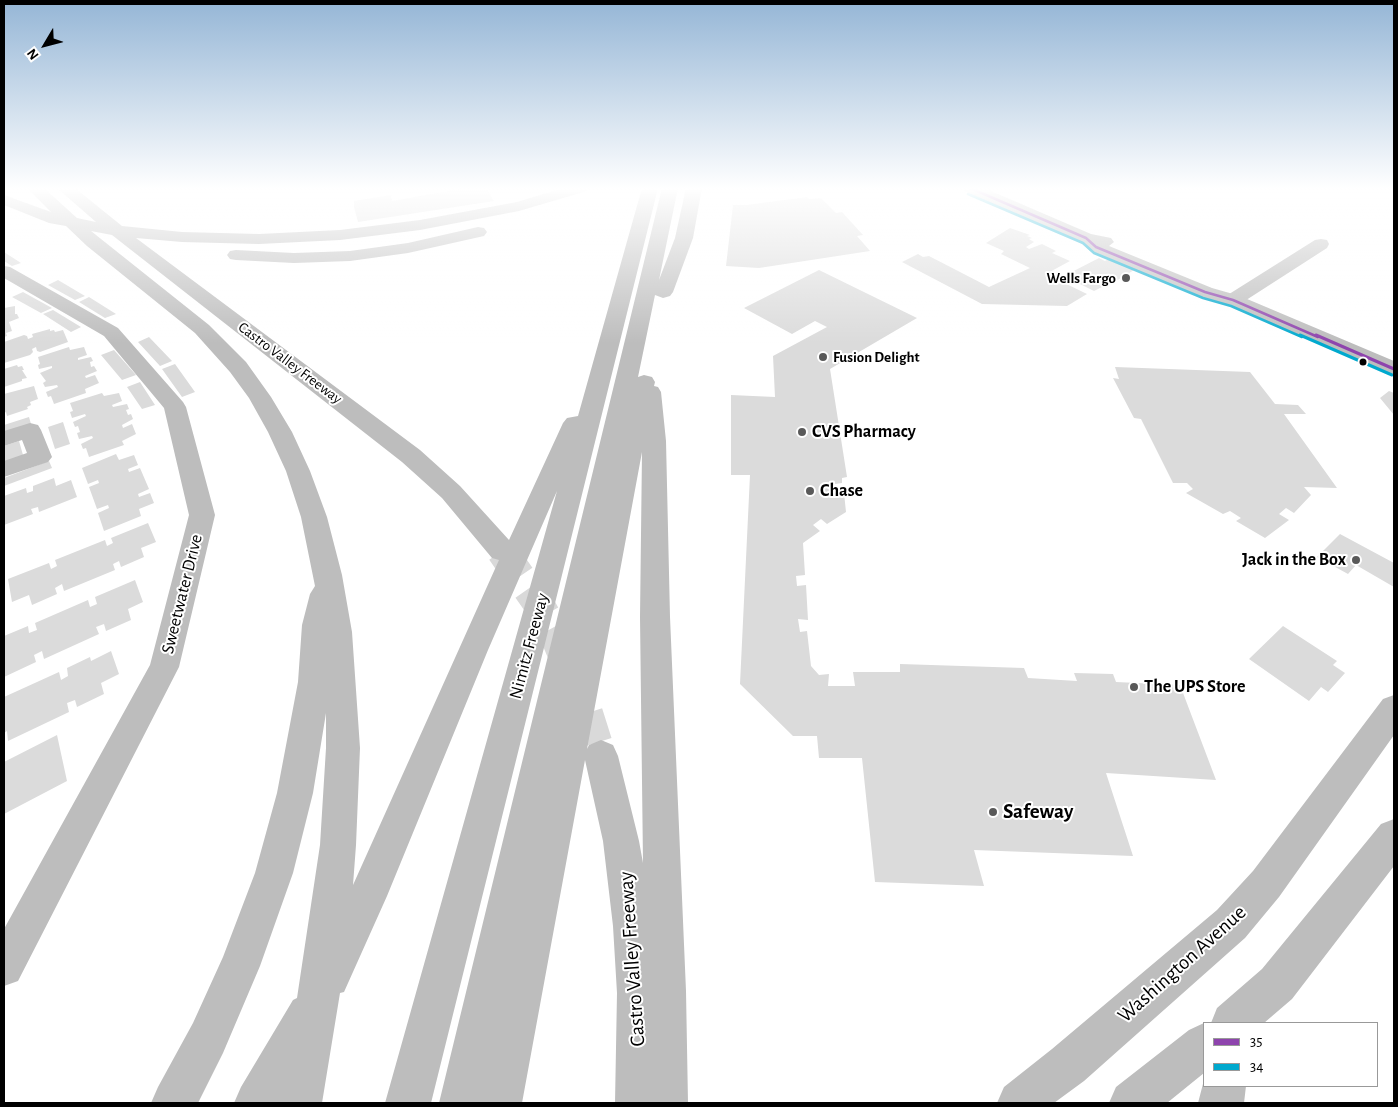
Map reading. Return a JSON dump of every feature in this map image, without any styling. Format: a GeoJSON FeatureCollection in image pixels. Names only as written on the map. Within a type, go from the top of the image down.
{"type":"FeatureCollection","features":[{"type":"Feature","properties":{"kind":"main road","name":"Castro Valley Freeway"},"geometry":{"type":"LineString","coordinates":[[91,240],[202,329],[249,382],[280,432],[298,471],[314,517],[328,575],[337,632],[341,677],[342,794],[326,948],[299,1103]]}},
{"type":"Feature","properties":{"kind":"main road","name":"Castro Valley Freeway"},"geometry":{"type":"LineString","coordinates":[[128,240],[411,456],[451,492],[502,551]]}},
{"type":"Feature","properties":{"kind":"main road"},"geometry":{"type":"LineString","coordinates":[[166,240],[218,253],[294,258],[378,252],[445,240]]}},
{"type":"Feature","properties":{"kind":"main road"},"geometry":{"type":"LineString","coordinates":[[635,240],[635,247]]}},
{"type":"Feature","properties":{"kind":"main road","name":"Nimitz Freeway"},"geometry":{"type":"LineString","coordinates":[[408,1103],[637,240]]}},
{"type":"Feature","properties":{"kind":"main road"},"geometry":{"type":"LineString","coordinates":[[462,1103],[658,240]]}},
{"type":"Feature","properties":{"kind":"main road"},"geometry":{"type":"LineString","coordinates":[[499,1103],[673,240]]}},
{"type":"Feature","properties":{"kind":"main road"},"geometry":{"type":"LineString","coordinates":[[663,292],[683,240]]}},
{"type":"Feature","properties":{"kind":"main road"},"geometry":{"type":"LineString","coordinates":[[1092,240],[1114,246],[1217,289],[1233,300],[1394,369]]}},
{"type":"Feature","properties":{"kind":"main road"},"geometry":{"type":"LineString","coordinates":[[257,1103],[302,1028],[342,953],[530,522],[604,363]]}},
{"type":"Feature","properties":{"kind":"main road"},"geometry":{"type":"LineString","coordinates":[[647,368],[654,441],[654,588],[665,992],[665,1103]]}},
{"type":"Feature","properties":{"kind":"main road"},"geometry":{"type":"LineString","coordinates":[[174,1103],[208,1038],[240,966],[274,873],[293,801],[308,723],[314,682],[317,625],[328,575]]}},
{"type":"Feature","properties":{"kind":"main road","name":"Washington Avenue"},"geometry":{"type":"LineString","coordinates":[[1020,1103],[1058,1071],[1068,1065],[1231,924],[1266,884],[1394,709]]}},
{"type":"Feature","properties":{"kind":"main road","name":"Castro Valley Freeway"},"geometry":{"type":"LineString","coordinates":[[601,756],[626,867],[633,926],[638,993],[638,1103]]}},
{"type":"Feature","properties":{"kind":"main road"},"geometry":{"type":"LineString","coordinates":[[1233,1022],[1277,984],[1394,837]]}},
{"type":"Feature","properties":{"kind":"main road"},"geometry":{"type":"LineString","coordinates":[[1132,1103],[1203,1046]]}},
{"type":"Feature","properties":{"kind":"main road"},"geometry":{"type":"LineString","coordinates":[[1221,1103],[1224,1087]]}},
{"type":"Feature","properties":{"kind":"street"},"geometry":{"type":"LineString","coordinates":[[1233,300],[1321,244]]}},
{"type":"Feature","properties":{"kind":"street","name":"Sweetwater Drive"},"geometry":{"type":"LineString","coordinates":[[4,271],[111,332],[175,407],[202,515],[164,667],[4,967]]}},
{"type":"Feature","properties":{"kind":"street"},"geometry":{"type":"LineString","coordinates":[[4,439],[30,430],[40,456],[4,469]]}},
{"type":"Feature","properties":{"kind":"building"},"geometry":{"type":"Polygon","coordinates":[[[729,240],[860,240],[870,251],[759,268],[726,266],[729,240]]]}},
{"type":"Feature","properties":{"kind":"building"},"geometry":{"type":"Polygon","coordinates":[[[991,240],[1030,240],[1034,242],[1026,247],[1029,249],[1042,244],[1056,251],[1052,253],[1070,261],[1046,274],[1087,294],[1067,306],[982,304],[902,262],[918,254],[923,257],[929,256],[989,287],[1030,268],[1001,254],[1004,251],[986,243],[991,240]]]}},
{"type":"Feature","properties":{"kind":"building"},"geometry":{"type":"Polygon","coordinates":[[[4,252],[21,263],[12,266],[4,261],[4,252]]]}},
{"type":"Feature","properties":{"kind":"building"},"geometry":{"type":"Polygon","coordinates":[[[1099,258],[1105,261],[1109,259],[1134,270],[1111,284],[1106,281],[1100,284],[1104,286],[1094,291],[1064,276],[1099,258]]]}},
{"type":"Feature","properties":{"kind":"building"},"geometry":{"type":"Polygon","coordinates":[[[819,270],[917,318],[830,369],[847,477],[842,478],[842,483],[835,484],[836,494],[844,493],[846,512],[827,524],[821,519],[813,525],[820,531],[803,543],[805,575],[796,576],[797,586],[806,585],[808,620],[798,619],[800,632],[807,631],[811,666],[819,675],[829,674],[828,686],[855,686],[853,672],[900,672],[900,664],[1024,668],[1028,678],[1077,681],[1074,673],[1113,674],[1116,682],[1180,685],[1216,780],[1106,773],[1133,856],[974,850],[984,886],[875,882],[862,758],[819,758],[817,736],[793,736],[740,684],[750,475],[731,475],[731,395],[775,397],[773,356],[827,327],[815,321],[792,334],[744,308],[819,270]]]}},
{"type":"Feature","properties":{"kind":"building"},"geometry":{"type":"Polygon","coordinates":[[[58,280],[85,296],[75,300],[48,285],[58,280]]]}},
{"type":"Feature","properties":{"kind":"building"},"geometry":{"type":"Polygon","coordinates":[[[23,292],[52,308],[41,313],[12,297],[23,292]]]}},
{"type":"Feature","properties":{"kind":"building"},"geometry":{"type":"Polygon","coordinates":[[[89,297],[116,314],[105,318],[79,302],[89,297]]]}},
{"type":"Feature","properties":{"kind":"building"},"geometry":{"type":"Polygon","coordinates":[[[15,306],[15,314],[19,318],[9,322],[12,331],[6,333],[7,336],[4,337],[4,308],[15,306]]]}},
{"type":"Feature","properties":{"kind":"building"},"geometry":{"type":"Polygon","coordinates":[[[53,310],[81,327],[71,332],[43,314],[53,310]]]}},
{"type":"Feature","properties":{"kind":"building"},"geometry":{"type":"Polygon","coordinates":[[[50,329],[50,331],[54,330],[55,332],[63,330],[68,342],[40,352],[37,351],[36,347],[32,349],[33,352],[30,355],[4,363],[4,342],[24,335],[28,339],[33,337],[32,334],[50,329]]]}},
{"type":"Feature","properties":{"kind":"building"},"geometry":{"type":"Polygon","coordinates":[[[149,337],[172,361],[160,366],[138,342],[149,337]]]}},
{"type":"Feature","properties":{"kind":"building"},"geometry":{"type":"Polygon","coordinates":[[[69,347],[70,350],[84,347],[87,355],[78,358],[78,360],[91,357],[93,361],[90,362],[91,367],[94,366],[97,371],[85,376],[86,378],[95,375],[99,383],[85,389],[86,393],[54,404],[51,396],[48,397],[46,392],[58,387],[57,385],[45,387],[43,383],[46,381],[40,373],[52,368],[52,366],[39,369],[38,357],[69,347]]]}},
{"type":"Feature","properties":{"kind":"building"},"geometry":{"type":"Polygon","coordinates":[[[114,350],[136,375],[122,380],[101,355],[114,350]]]}},
{"type":"Feature","properties":{"kind":"building"},"geometry":{"type":"Polygon","coordinates":[[[175,364],[195,392],[182,397],[162,369],[175,364]]]}},
{"type":"Feature","properties":{"kind":"building"},"geometry":{"type":"Polygon","coordinates":[[[17,365],[18,367],[22,366],[24,370],[22,370],[27,378],[4,387],[4,369],[17,365]]]}},
{"type":"Feature","properties":{"kind":"building"},"geometry":{"type":"Polygon","coordinates":[[[1115,367],[1250,372],[1275,404],[1298,405],[1306,414],[1284,414],[1337,488],[1304,487],[1311,495],[1294,513],[1286,508],[1279,514],[1289,520],[1265,538],[1236,521],[1241,518],[1230,511],[1223,514],[1186,493],[1193,489],[1187,483],[1173,483],[1141,419],[1134,418],[1113,378],[1119,379],[1115,367]]]}},
{"type":"Feature","properties":{"kind":"building"},"geometry":{"type":"Polygon","coordinates":[[[140,382],[155,405],[142,409],[127,387],[140,382]]]}},
{"type":"Feature","properties":{"kind":"building"},"geometry":{"type":"Polygon","coordinates":[[[34,386],[38,399],[30,402],[31,405],[27,407],[28,409],[7,416],[6,412],[4,413],[4,394],[34,386]]]}},
{"type":"Feature","properties":{"kind":"building"},"geometry":{"type":"Polygon","coordinates":[[[1389,391],[1394,393],[1394,415],[1380,398],[1389,391]]]}},
{"type":"Feature","properties":{"kind":"building"},"geometry":{"type":"Polygon","coordinates":[[[102,393],[104,396],[119,393],[122,401],[112,405],[113,407],[127,404],[129,409],[126,410],[128,415],[131,414],[133,419],[122,425],[123,428],[132,424],[136,434],[122,441],[124,445],[89,457],[86,448],[83,449],[81,444],[93,438],[92,436],[79,439],[77,433],[80,432],[78,426],[75,427],[73,422],[86,416],[85,414],[72,418],[70,412],[73,411],[70,403],[102,393]]]}},
{"type":"Feature","properties":{"kind":"building"},"geometry":{"type":"Polygon","coordinates":[[[29,417],[31,424],[4,433],[4,425],[29,417]]]}},
{"type":"Feature","properties":{"kind":"building"},"geometry":{"type":"Polygon","coordinates":[[[63,422],[70,444],[55,449],[48,427],[63,422]]]}},
{"type":"Feature","properties":{"kind":"building"},"geometry":{"type":"Polygon","coordinates":[[[19,441],[23,455],[4,462],[4,446],[19,441]]]}},
{"type":"Feature","properties":{"kind":"building"},"geometry":{"type":"Polygon","coordinates":[[[116,454],[119,460],[134,455],[138,465],[128,469],[129,472],[140,468],[149,489],[138,494],[139,497],[150,493],[154,503],[139,509],[141,516],[104,531],[98,513],[109,508],[108,505],[97,509],[89,487],[99,483],[98,480],[88,484],[82,468],[116,454]]]}},
{"type":"Feature","properties":{"kind":"building"},"geometry":{"type":"Polygon","coordinates":[[[49,461],[52,468],[4,486],[4,478],[49,461]]]}},
{"type":"Feature","properties":{"kind":"building"},"geometry":{"type":"Polygon","coordinates":[[[54,478],[56,486],[71,480],[77,497],[39,512],[38,507],[31,509],[33,514],[4,525],[4,496],[26,488],[27,493],[33,491],[33,486],[54,478]]]}},
{"type":"Feature","properties":{"kind":"building"},"geometry":{"type":"Polygon","coordinates":[[[148,523],[156,542],[141,548],[144,557],[121,567],[119,561],[113,564],[115,570],[64,591],[62,584],[55,588],[57,594],[32,605],[29,595],[12,602],[8,579],[49,563],[51,569],[57,566],[55,560],[105,540],[107,546],[113,543],[111,538],[148,523]]]}},
{"type":"Feature","properties":{"kind":"building","name":"Jack in the Box"},"geometry":{"type":"Polygon","coordinates":[[[1340,534],[1394,563],[1394,587],[1356,565],[1348,574],[1317,557],[1340,534]]]}},
{"type":"Feature","properties":{"kind":"building"},"geometry":{"type":"Polygon","coordinates":[[[135,580],[143,602],[128,609],[131,620],[106,631],[104,624],[96,627],[99,634],[44,659],[42,651],[34,655],[36,662],[4,677],[4,636],[28,626],[29,633],[37,630],[35,623],[88,600],[90,607],[97,604],[95,597],[135,580]]]}},
{"type":"Feature","properties":{"kind":"building"},"geometry":{"type":"Polygon","coordinates":[[[1283,626],[1337,661],[1333,665],[1345,673],[1328,692],[1321,687],[1309,701],[1249,659],[1283,626]]]}},
{"type":"Feature","properties":{"kind":"building"},"geometry":{"type":"Polygon","coordinates":[[[111,651],[119,674],[101,683],[104,694],[77,707],[75,700],[67,703],[69,712],[8,741],[7,731],[4,733],[4,697],[59,672],[61,680],[68,676],[67,668],[90,657],[91,661],[111,651]]]}},
{"type":"Feature","properties":{"kind":"building"},"geometry":{"type":"Polygon","coordinates":[[[57,735],[67,781],[4,814],[4,762],[57,735]]]}},
{"type":"Feature","properties":{"kind":"tunnel"},"geometry":{"type":"LineString","coordinates":[[502,551],[538,603],[554,632],[587,712],[601,756]]}},
{"type":"Feature","properties":{"kind":"transit line","name":"34"},"geometry":{"type":"LineString","coordinates":[[1075,240],[1083,243],[1094,253],[1203,298],[1231,306],[1392,375]]}},
{"type":"Feature","properties":{"kind":"transit line","name":"35"},"geometry":{"type":"LineString","coordinates":[[1088,240],[1096,247],[1205,292],[1233,300],[1394,369]]}},
{"type":"Feature","properties":{"kind":"place","name":"Wells Fargo"},"geometry":{"type":"Point","coordinates":[1126,278]}},
{"type":"Feature","properties":{"kind":"place","name":"Fusion Delight"},"geometry":{"type":"Point","coordinates":[823,357]}},
{"type":"Feature","properties":{"kind":"place","name":"CVS Pharmacy"},"geometry":{"type":"Point","coordinates":[802,432]}},
{"type":"Feature","properties":{"kind":"place","name":"Chase"},"geometry":{"type":"Point","coordinates":[810,491]}},
{"type":"Feature","properties":{"kind":"place","name":"Jack in the Box"},"geometry":{"type":"Point","coordinates":[1356,560]}},
{"type":"Feature","properties":{"kind":"place","name":"The UPS Store"},"geometry":{"type":"Point","coordinates":[1134,687]}},
{"type":"Feature","properties":{"kind":"place","name":"Safeway"},"geometry":{"type":"Point","coordinates":[993,812]}}]}
